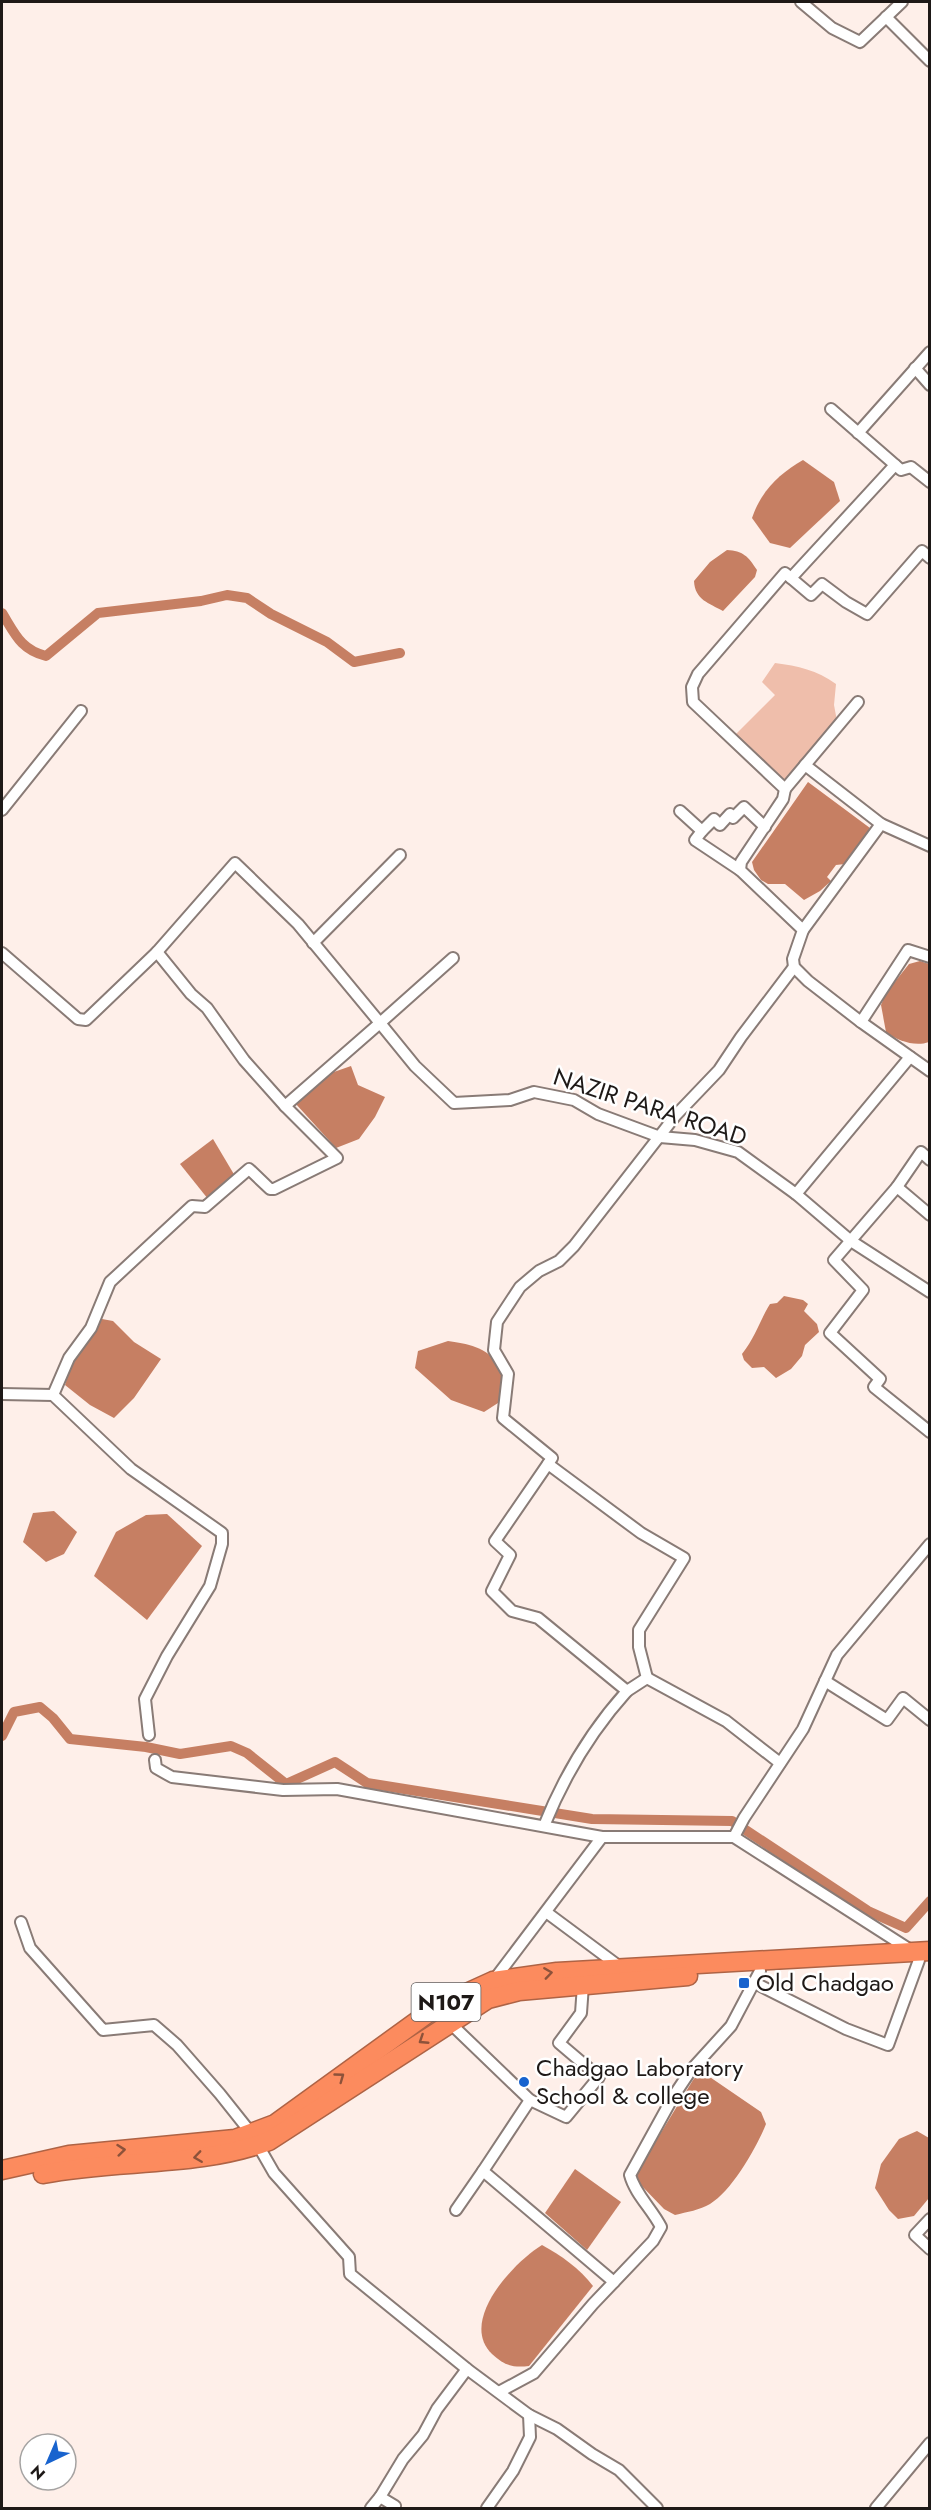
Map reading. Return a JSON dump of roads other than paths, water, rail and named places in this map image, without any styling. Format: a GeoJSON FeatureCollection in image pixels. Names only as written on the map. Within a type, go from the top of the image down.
{"type":"FeatureCollection","features":[{"type":"Feature","properties":{"kind":"highway","name":"N107"},"geometry":{"type":"LineString","coordinates":[[2,2182],[75,2167],[170,2161],[242,2151],[254,2139],[438,2006],[493,1981],[557,1972],[621,1968],[923,1955]]}},
{"type":"Feature","properties":{"kind":"highway","name":"N107"},"geometry":{"type":"LineString","coordinates":[[2,2170],[69,2156],[235,2139],[268,2141],[488,1999],[519,1991],[583,1985],[758,1977],[923,1955]]}},
{"type":"Feature","properties":{"kind":"street"},"geometry":{"type":"LineString","coordinates":[[801,2],[832,28],[860,42],[902,2]]}},
{"type":"Feature","properties":{"kind":"street"},"geometry":{"type":"LineString","coordinates":[[886,17],[930,61]]}},
{"type":"Feature","properties":{"kind":"street"},"geometry":{"type":"LineString","coordinates":[[858,433],[930,352]]}},
{"type":"Feature","properties":{"kind":"street"},"geometry":{"type":"LineString","coordinates":[[915,368],[930,385]]}},
{"type":"Feature","properties":{"kind":"street"},"geometry":{"type":"LineString","coordinates":[[831,409],[901,471],[911,467],[930,482]]}},
{"type":"Feature","properties":{"kind":"street"},"geometry":{"type":"LineString","coordinates":[[791,578],[895,465]]}},
{"type":"Feature","properties":{"kind":"street"},"geometry":{"type":"LineString","coordinates":[[785,789],[693,702],[692,687],[698,674],[785,573],[811,595],[822,584],[867,614],[922,551],[930,558]]}},
{"type":"Feature","properties":{"kind":"street"},"geometry":{"type":"LineString","coordinates":[[740,870],[741,862],[783,799],[785,789],[858,702]]}},
{"type":"Feature","properties":{"kind":"street"},"geometry":{"type":"LineString","coordinates":[[2,810],[81,711]]}},
{"type":"Feature","properties":{"kind":"street"},"geometry":{"type":"LineString","coordinates":[[805,765],[881,824],[930,846]]}},
{"type":"Feature","properties":{"kind":"street"},"geometry":{"type":"LineString","coordinates":[[765,827],[744,807],[733,818],[730,814],[720,825],[714,819],[695,840],[740,870],[803,930]]}},
{"type":"Feature","properties":{"kind":"street"},"geometry":{"type":"LineString","coordinates":[[680,811],[702,831]]}},
{"type":"Feature","properties":{"kind":"street"},"geometry":{"type":"LineString","coordinates":[[881,824],[803,930],[793,959],[794,967],[808,981],[861,1022],[930,1071]]}},
{"type":"Feature","properties":{"kind":"street"},"geometry":{"type":"LineString","coordinates":[[313,943],[400,855]]}},
{"type":"Feature","properties":{"kind":"street"},"geometry":{"type":"LineString","coordinates":[[2,953],[82,1021],[86,1020],[157,952],[235,863],[313,943],[380,1023]]}},
{"type":"Feature","properties":{"kind":"street"},"geometry":{"type":"LineString","coordinates":[[861,1022],[908,950],[930,957]]}},
{"type":"Feature","properties":{"kind":"street"},"geometry":{"type":"LineString","coordinates":[[53,1395],[69,1358],[92,1328],[110,1282],[192,1206],[205,1207],[249,1169],[270,1189],[274,1189],[337,1158],[285,1106],[244,1059],[207,1008],[191,994],[157,952]]}},
{"type":"Feature","properties":{"kind":"street"},"geometry":{"type":"LineString","coordinates":[[285,1106],[453,958]]}},
{"type":"Feature","properties":{"kind":"street"},"geometry":{"type":"LineString","coordinates":[[627,1691],[538,1618],[512,1611],[492,1591],[510,1555],[495,1541],[552,1458],[503,1418],[508,1374],[494,1350],[496,1322],[520,1287],[538,1271],[559,1261],[574,1246],[676,1114],[719,1070],[741,1036],[794,967]]}},
{"type":"Feature","properties":{"kind":"street","name":"NAZIR PARA ROAD"},"geometry":{"type":"LineString","coordinates":[[380,1023],[415,1066],[454,1103],[510,1100],[534,1092],[574,1100],[598,1114],[660,1137],[694,1140],[738,1152],[796,1194],[851,1241],[930,1292]]}},
{"type":"Feature","properties":{"kind":"street"},"geometry":{"type":"LineString","coordinates":[[796,1194],[910,1057]]}},
{"type":"Feature","properties":{"kind":"street"},"geometry":{"type":"LineString","coordinates":[[930,1161],[921,1152],[897,1187],[834,1260],[863,1290],[830,1333],[880,1379],[874,1387],[930,1432]]}},
{"type":"Feature","properties":{"kind":"street"},"geometry":{"type":"LineString","coordinates":[[897,1187],[930,1215]]}},
{"type":"Feature","properties":{"kind":"street"},"geometry":{"type":"LineString","coordinates":[[2,1394],[53,1395],[131,1469],[222,1533],[222,1544],[210,1586],[167,1656],[145,1699],[149,1735]]}},
{"type":"Feature","properties":{"kind":"street"},"geometry":{"type":"LineString","coordinates":[[548,1464],[641,1533],[684,1558],[639,1630],[639,1647],[647,1678],[726,1721],[780,1763]]}},
{"type":"Feature","properties":{"kind":"street"},"geometry":{"type":"LineString","coordinates":[[734,1837],[744,1818],[803,1729],[837,1655],[927,1552]]}},
{"type":"Feature","properties":{"kind":"street"},"geometry":{"type":"LineString","coordinates":[[544,1826],[563,1781],[602,1719],[627,1691],[647,1678]]}},
{"type":"Feature","properties":{"kind":"street"},"geometry":{"type":"LineString","coordinates":[[825,1681],[887,1719],[903,1698],[930,1720]]}},
{"type":"Feature","properties":{"kind":"street"},"geometry":{"type":"LineString","coordinates":[[155,1760],[156,1768],[172,1777],[284,1790],[337,1789],[602,1837],[734,1837],[923,1955],[888,2045],[846,2029],[758,1977],[731,2026],[691,2070],[637,2159],[630,2175],[632,2185],[655,2215],[660,2228],[653,2241],[534,2373],[499,2392]]}},
{"type":"Feature","properties":{"kind":"street"},"geometry":{"type":"LineString","coordinates":[[493,1981],[602,1837]]}},
{"type":"Feature","properties":{"kind":"street"},"geometry":{"type":"LineString","coordinates":[[546,1912],[621,1968]]}},
{"type":"Feature","properties":{"kind":"street"},"geometry":{"type":"LineString","coordinates":[[21,1922],[30,1948],[103,2030],[154,2025],[163,2031],[220,2094],[254,2139],[274,2173],[349,2257],[350,2274],[467,2369],[529,2415],[557,2429],[619,2470],[657,2508]]}},
{"type":"Feature","properties":{"kind":"street"},"geometry":{"type":"LineString","coordinates":[[450,2023],[531,2100],[566,2117],[599,2077],[559,2043],[581,2013],[583,1985]]}},
{"type":"Feature","properties":{"kind":"street"},"geometry":{"type":"LineString","coordinates":[[456,2210],[531,2100]]}},
{"type":"Feature","properties":{"kind":"street"},"geometry":{"type":"LineString","coordinates":[[483,2171],[614,2282]]}},
{"type":"Feature","properties":{"kind":"street"},"geometry":{"type":"LineString","coordinates":[[930,2219],[915,2235],[930,2249]]}},
{"type":"Feature","properties":{"kind":"street"},"geometry":{"type":"LineString","coordinates":[[371,2508],[423,2435],[437,2409],[467,2369]]}},
{"type":"Feature","properties":{"kind":"street"},"geometry":{"type":"LineString","coordinates":[[487,2508],[513,2471],[530,2436],[529,2415]]}},
{"type":"Feature","properties":{"kind":"street"},"geometry":{"type":"LineString","coordinates":[[879,2508],[929,2445]]}},
{"type":"Feature","properties":{"kind":"street"},"geometry":{"type":"LineString","coordinates":[[380,2497],[395,2506],[394,2508]]}},
{"type":"Feature","properties":{"kind":"waterway"},"geometry":{"type":"LineString","coordinates":[[2,613],[15,634],[30,650],[46,656],[98,613],[201,601],[227,595],[247,598],[271,614],[327,642],[354,662],[400,653]]}},
{"type":"Feature","properties":{"kind":"waterway"},"geometry":{"type":"LineString","coordinates":[[2,1736],[14,1712],[40,1707],[53,1718],[70,1739],[146,1747],[180,1754],[231,1746],[247,1753],[286,1784],[335,1762],[367,1783],[592,1819],[732,1821],[868,1911],[906,1928],[930,1901]]}},
{"type":"Feature","properties":{"kind":"place","name":"Old Chadgao"},"geometry":{"type":"Point","coordinates":[744,1983]}},
{"type":"Feature","properties":{"kind":"place","name":"Chadgao Laboratory School & college"},"geometry":{"type":"Point","coordinates":[524,2082]}}]}
